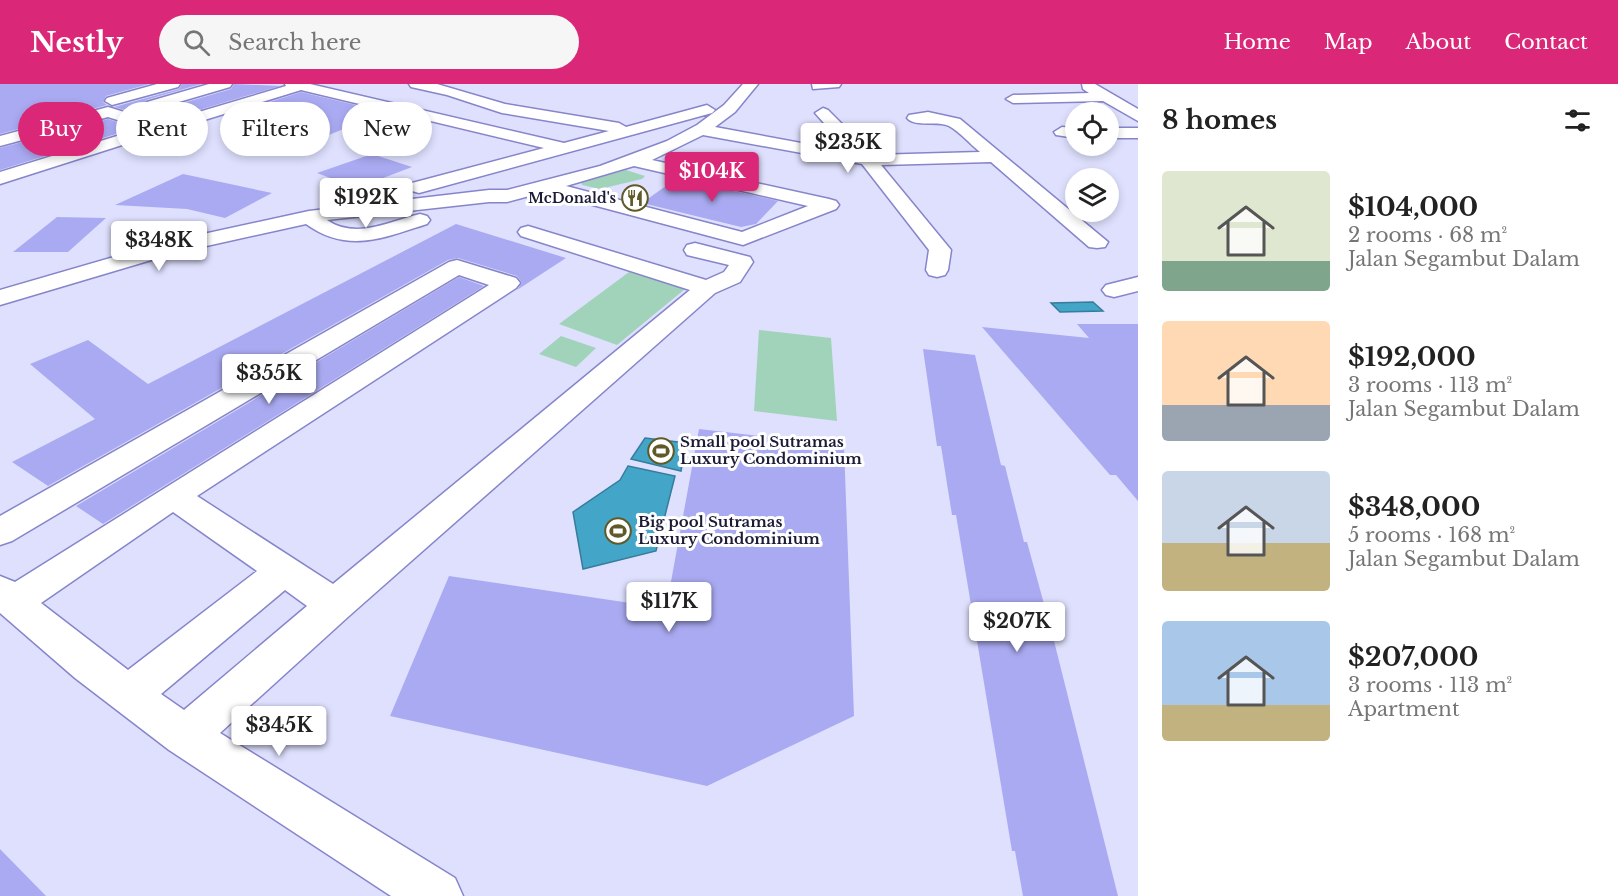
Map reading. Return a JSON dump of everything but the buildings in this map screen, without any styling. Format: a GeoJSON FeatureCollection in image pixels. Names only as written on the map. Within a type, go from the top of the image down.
{"type":"FeatureCollection","features":[{"type":"Feature","properties":{"kind":"street"},"geometry":{"type":"LineString","coordinates":[[95,102],[134,84]]}},
{"type":"Feature","properties":{"kind":"street"},"geometry":{"type":"LineString","coordinates":[[106,97],[173,84]]}},
{"type":"Feature","properties":{"kind":"street"},"geometry":{"type":"LineString","coordinates":[[162,102],[225,84]]}},
{"type":"Feature","properties":{"kind":"street"},"geometry":{"type":"LineString","coordinates":[[416,84],[450,90],[502,108],[630,130]]}},
{"type":"Feature","properties":{"kind":"street"},"geometry":{"type":"LineString","coordinates":[[450,90],[465,84]]}},
{"type":"Feature","properties":{"kind":"street"},"geometry":{"type":"LineString","coordinates":[[314,216],[336,235],[365,235],[507,196],[541,179],[693,123],[722,99],[733,84]]}},
{"type":"Feature","properties":{"kind":"street"},"geometry":{"type":"LineString","coordinates":[[409,205],[455,192],[541,179],[659,152],[702,130],[732,108],[751,84]]}},
{"type":"Feature","properties":{"kind":"street"},"geometry":{"type":"LineString","coordinates":[[818,86],[834,84]]}},
{"type":"Feature","properties":{"kind":"street"},"geometry":{"type":"LineString","coordinates":[[1084,84],[1104,91],[1138,116]]}},
{"type":"Feature","properties":{"kind":"street"},"geometry":{"type":"LineString","coordinates":[[208,114],[296,85],[561,148]]}},
{"type":"Feature","properties":{"kind":"street"},"geometry":{"type":"LineString","coordinates":[[1013,99],[1104,91]]}},
{"type":"Feature","properties":{"kind":"street"},"geometry":{"type":"LineString","coordinates":[[106,97],[119,102]]}},
{"type":"Feature","properties":{"kind":"street"},"geometry":{"type":"LineString","coordinates":[[0,298],[170,248],[314,216],[707,110]]}},
{"type":"Feature","properties":{"kind":"street"},"geometry":{"type":"LineString","coordinates":[[104,113],[160,128],[104,146]]}},
{"type":"Feature","properties":{"kind":"street"},"geometry":{"type":"LineString","coordinates":[[823,113],[868,160],[940,250],[937,270]]}},
{"type":"Feature","properties":{"kind":"street"},"geometry":{"type":"LineString","coordinates":[[915,118],[928,117],[954,122],[1097,242]]}},
{"type":"Feature","properties":{"kind":"street"},"geometry":{"type":"LineString","coordinates":[[0,131],[18,128]]}},
{"type":"Feature","properties":{"kind":"street"},"geometry":{"type":"LineString","coordinates":[[702,130],[868,160],[997,157]]}},
{"type":"Feature","properties":{"kind":"street"},"geometry":{"type":"LineString","coordinates":[[1119,133],[1138,133]]}},
{"type":"Feature","properties":{"kind":"street"},"geometry":{"type":"LineString","coordinates":[[0,141],[18,134]]}},
{"type":"Feature","properties":{"kind":"street"},"geometry":{"type":"LineString","coordinates":[[0,178],[70,156]]}},
{"type":"Feature","properties":{"kind":"street"},"geometry":{"type":"LineString","coordinates":[[541,179],[596,202],[743,239],[829,204],[631,160]]}},
{"type":"Feature","properties":{"kind":"street"},"geometry":{"type":"LineString","coordinates":[[596,202],[673,170]]}},
{"type":"Feature","properties":{"kind":"street"},"geometry":{"type":"LineString","coordinates":[[314,216],[489,196],[507,196],[533,219],[706,288]]}},
{"type":"Feature","properties":{"kind":"street"},"geometry":{"type":"LineString","coordinates":[[762,211],[795,219]]}},
{"type":"Feature","properties":{"kind":"street"},"geometry":{"type":"LineString","coordinates":[[184,736],[335,604],[706,288],[732,277],[733,260],[680,246]]}},
{"type":"Feature","properties":{"kind":"street"},"geometry":{"type":"LineString","coordinates":[[0,532],[457,267],[508,283],[173,496],[7,596],[90,666],[184,736],[437,896]]}},
{"type":"Feature","properties":{"kind":"street"},"geometry":{"type":"LineString","coordinates":[[1114,290],[1138,284]]}},
{"type":"Feature","properties":{"kind":"street"},"geometry":{"type":"LineString","coordinates":[[173,496],[335,604]]}},
{"type":"Feature","properties":{"kind":"street"},"geometry":{"type":"LineString","coordinates":[[130,694],[284,570]]}},
{"type":"Feature","properties":{"kind":"green space"},"geometry":{"type":"Polygon","coordinates":[[[626,170],[645,176],[642,179],[600,189],[582,185],[581,182],[626,170]]]}},
{"type":"Feature","properties":{"kind":"green space"},"geometry":{"type":"Polygon","coordinates":[[[629,272],[685,289],[617,345],[559,324],[629,272]]]}},
{"type":"Feature","properties":{"kind":"green space"},"geometry":{"type":"Polygon","coordinates":[[[759,330],[831,338],[837,421],[754,411],[759,330]]]}},
{"type":"Feature","properties":{"kind":"green space"},"geometry":{"type":"Polygon","coordinates":[[[561,336],[596,348],[576,367],[539,354],[561,336]]]}},
{"type":"Feature","properties":{"kind":"water"},"geometry":{"type":"Polygon","coordinates":[[[1093,302],[1103,311],[1060,312],[1051,303],[1093,302]]]}},
{"type":"Feature","properties":{"kind":"water","name":"Small pool Sutramas Luxury Condominium"},"geometry":{"type":"Polygon","coordinates":[[[645,438],[686,443],[681,471],[631,459],[645,438]]]}},
{"type":"Feature","properties":{"kind":"water","name":"Big pool Sutramas Luxury Condominium"},"geometry":{"type":"Polygon","coordinates":[[[628,466],[675,476],[656,551],[583,569],[573,512],[620,480],[628,466]]]}},
{"type":"Feature","properties":{"kind":"place","name":"McDonald's"},"geometry":{"type":"Point","coordinates":[635,198]}},
{"type":"Feature","properties":{"kind":"place","name":"Small pool Sutramas Luxury Condominium"},"geometry":{"type":"Point","coordinates":[661,451]}},
{"type":"Feature","properties":{"kind":"place","name":"Big pool Sutramas Luxury Condominium"},"geometry":{"type":"Point","coordinates":[618,531]}}]}
